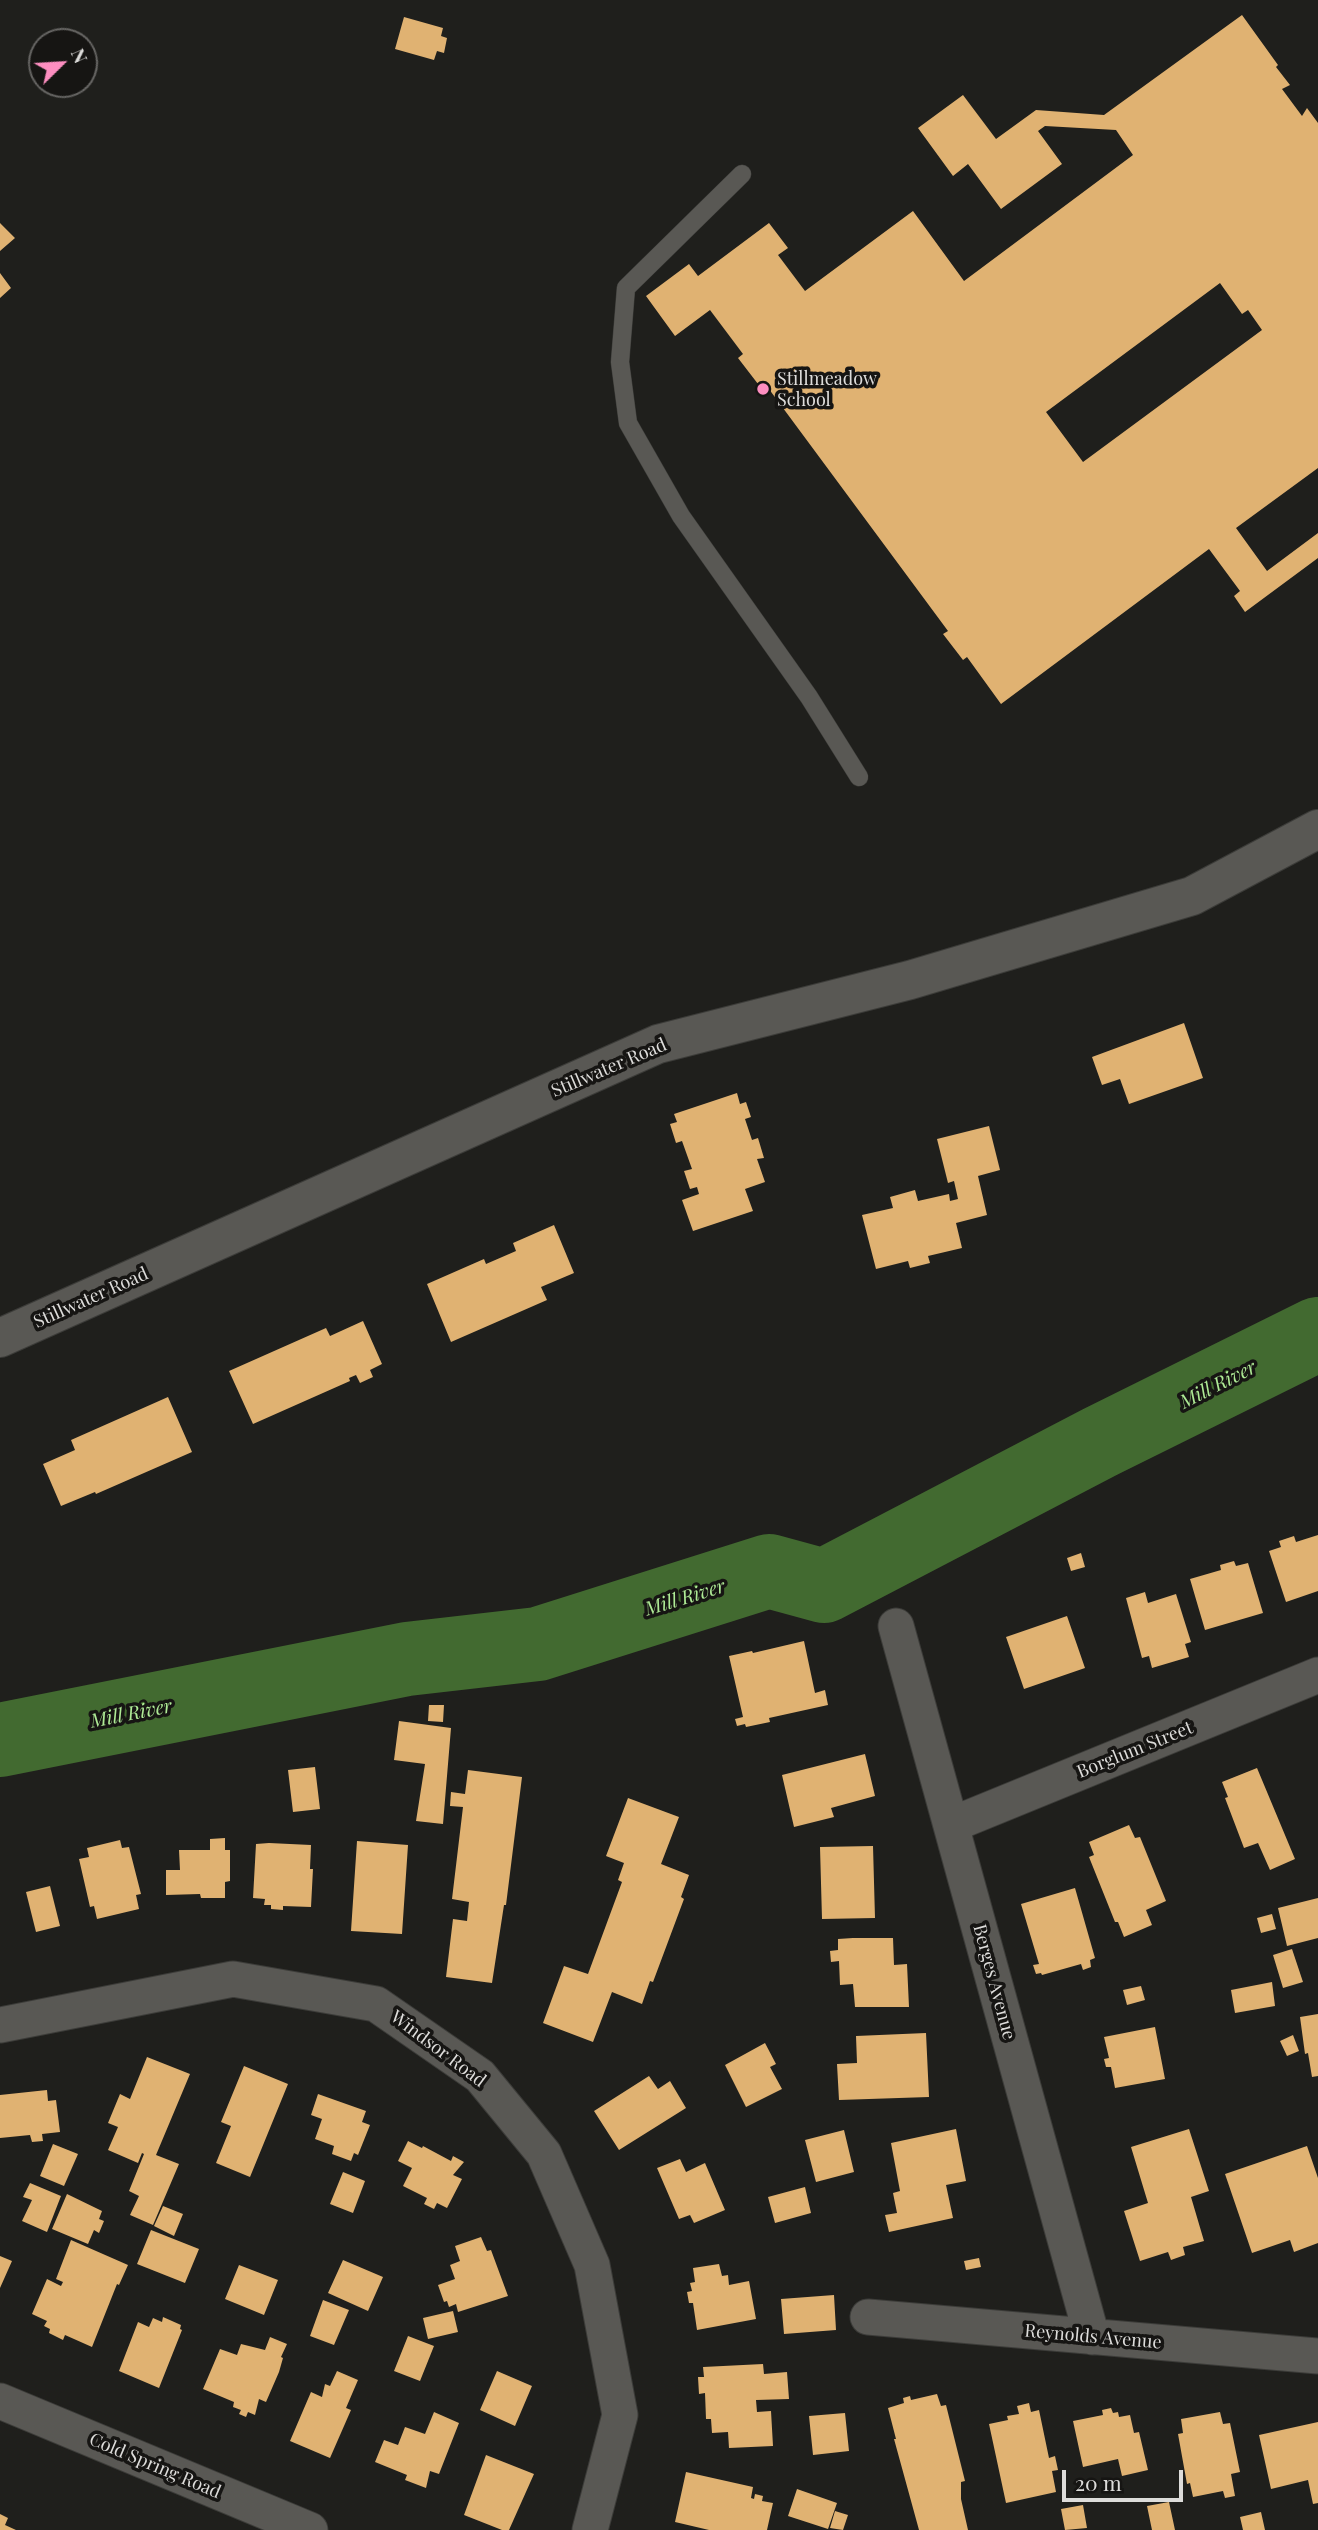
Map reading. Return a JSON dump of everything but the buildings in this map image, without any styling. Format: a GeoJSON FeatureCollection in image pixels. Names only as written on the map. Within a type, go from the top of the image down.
{"type":"FeatureCollection","features":[{"type":"Feature","properties":{"kind":"main road","name":"Stillwater Road"},"geometry":{"type":"LineString","coordinates":[[0,1338],[658,1044],[910,980],[1192,896],[1318,830]]}},
{"type":"Feature","properties":{"kind":"street","name":"Berges Avenue"},"geometry":{"type":"LineString","coordinates":[[896,1626],[1093,2337]]}},
{"type":"Feature","properties":{"kind":"street","name":"Borglum Street"},"geometry":{"type":"LineString","coordinates":[[951,1825],[1318,1675]]}},
{"type":"Feature","properties":{"kind":"street","name":"Windsor Road"},"geometry":{"type":"LineString","coordinates":[[0,2025],[233,1979],[376,2004],[480,2076],[544,2154],[592,2265],[620,2415],[590,2530]]}},
{"type":"Feature","properties":{"kind":"street","name":"Reynolds Avenue"},"geometry":{"type":"LineString","coordinates":[[868,2317],[1318,2356]]}},
{"type":"Feature","properties":{"kind":"street","name":"Cold Spring Road"},"geometry":{"type":"LineString","coordinates":[[0,2401],[255,2520],[310,2530]]}},
{"type":"Feature","properties":{"kind":"lane"},"geometry":{"type":"LineString","coordinates":[[742,174],[626,288],[620,362],[628,423],[681,516],[809,696],[859,777]]}},
{"type":"Feature","properties":{"kind":"waterway","name":"Mill River"},"geometry":{"type":"LineString","coordinates":[[0,1740],[407,1659],[538,1644],[769,1571],[824,1586],[1100,1442],[1318,1334]]}},
{"type":"Feature","properties":{"kind":"place","name":"Stillmeadow School"},"geometry":{"type":"Point","coordinates":[763,389]}}]}
